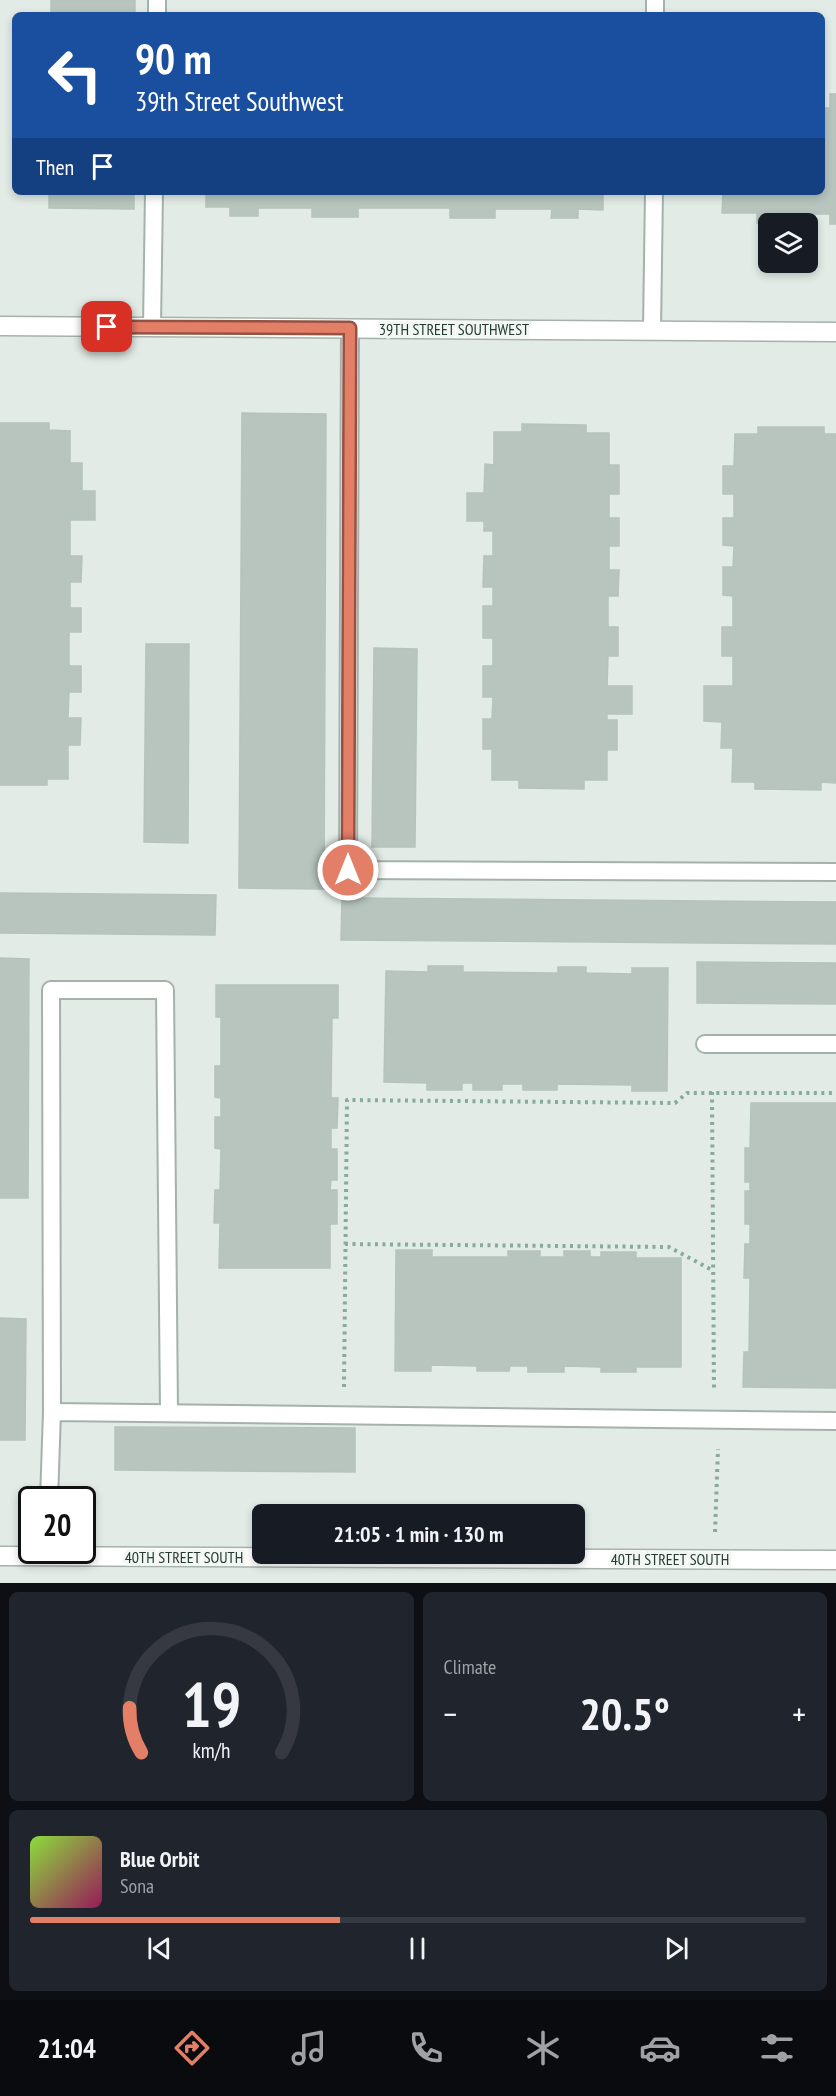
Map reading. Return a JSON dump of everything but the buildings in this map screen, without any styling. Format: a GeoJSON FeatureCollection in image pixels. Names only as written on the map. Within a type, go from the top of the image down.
{"type":"FeatureCollection","features":[{"type":"Feature","properties":{"kind":"street","name":"39TH STREET SOUTHWEST"},"geometry":{"type":"LineString","coordinates":[[0,326],[836,332]]}},
{"type":"Feature","properties":{"kind":"street","name":"40TH STREET SOUTH"},"geometry":{"type":"LineString","coordinates":[[96,1554],[836,1560]]}},
{"type":"Feature","properties":{"kind":"street","name":"40TH STREET SOUTH"},"geometry":{"type":"LineString","coordinates":[[0,1556],[18,1555]]}},
{"type":"Feature","properties":{"kind":"lane"},"geometry":{"type":"LineString","coordinates":[[152,327],[154,195]]}},
{"type":"Feature","properties":{"kind":"lane"},"geometry":{"type":"LineString","coordinates":[[652,330],[654,195]]}},
{"type":"Feature","properties":{"kind":"lane"},"geometry":{"type":"LineString","coordinates":[[350,328],[348,870],[836,872]]}},
{"type":"Feature","properties":{"kind":"lane"},"geometry":{"type":"LineString","coordinates":[[49,1486],[52,1412],[51,990],[165,990],[169,1412]]}},
{"type":"Feature","properties":{"kind":"lane"},"geometry":{"type":"LineString","coordinates":[[705,1044],[836,1044]]}},
{"type":"Feature","properties":{"kind":"lane"},"geometry":{"type":"LineString","coordinates":[[52,1412],[836,1421]]}},
{"type":"Feature","properties":{"kind":"path"},"geometry":{"type":"LineString","coordinates":[[712,1092],[712,1382],[720,1419],[716,1559]]}},
{"type":"Feature","properties":{"kind":"path"},"geometry":{"type":"LineString","coordinates":[[344,1414],[347,1100],[675,1103],[687,1093],[836,1093]]}},
{"type":"Feature","properties":{"kind":"path"},"geometry":{"type":"LineString","coordinates":[[345,1244],[669,1247],[712,1270]]}},
{"type":"Feature","properties":{"kind":"route"},"geometry":{"type":"LineString","coordinates":[[107,327],[350,328],[348,870]]}}]}
